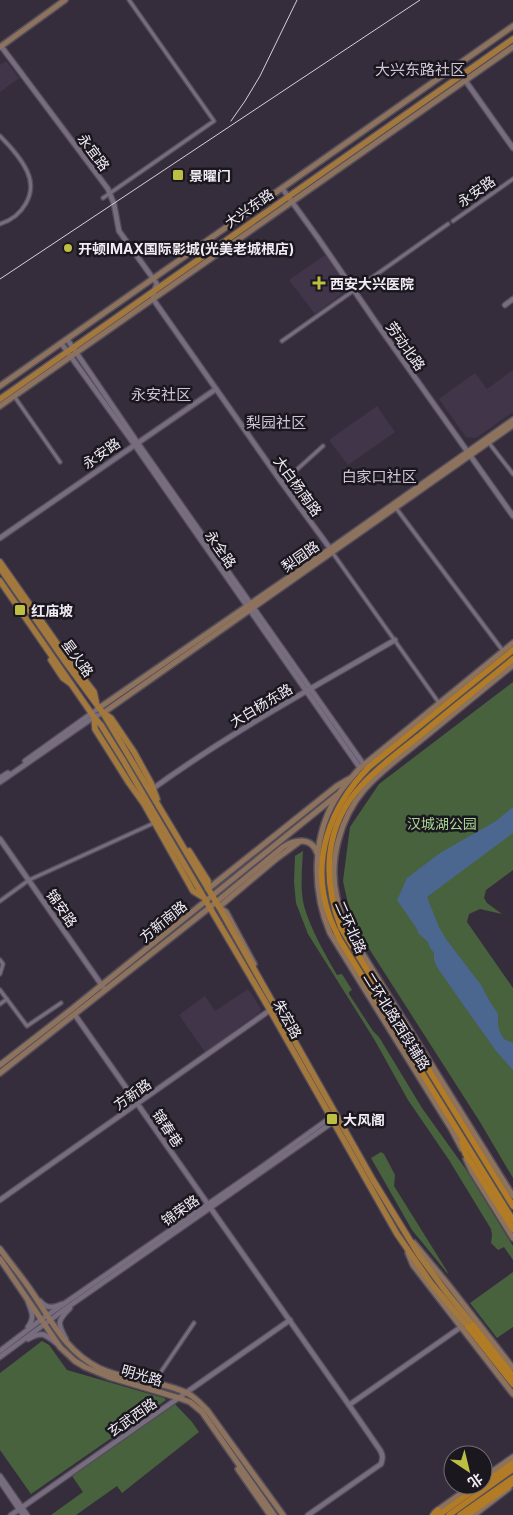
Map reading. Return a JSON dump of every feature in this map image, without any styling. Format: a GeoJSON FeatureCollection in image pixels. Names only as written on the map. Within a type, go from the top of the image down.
{"type":"FeatureCollection","features":[{"type":"Feature","properties":{"kind":"highway","name":"二环北路"},"geometry":{"type":"LineString","coordinates":[[513,650],[369,768],[356,781],[340,804],[332,820],[323,854],[323,894],[329,916],[340,940],[459,1137],[513,1220]]}},
{"type":"Feature","properties":{"kind":"highway","name":"二环北路"},"geometry":{"type":"LineString","coordinates":[[513,659],[383,765],[361,786],[345,807],[336,827],[330,851],[329,872],[334,910],[341,928],[513,1206]]}},
{"type":"Feature","properties":{"kind":"highway"},"geometry":{"type":"LineString","coordinates":[[459,1137],[465,1153],[513,1229]]}},
{"type":"Feature","properties":{"kind":"highway"},"geometry":{"type":"LineString","coordinates":[[467,1326],[513,1376]]}},
{"type":"Feature","properties":{"kind":"highway"},"geometry":{"type":"LineString","coordinates":[[467,1326],[513,1384]]}},
{"type":"Feature","properties":{"kind":"highway"},"geometry":{"type":"LineString","coordinates":[[493,1477],[513,1463]]}},
{"type":"Feature","properties":{"kind":"highway"},"geometry":{"type":"LineString","coordinates":[[458,1512],[513,1469]]}},
{"type":"Feature","properties":{"kind":"highway"},"geometry":{"type":"LineString","coordinates":[[432,1515],[439,1512],[458,1512],[513,1478]]}},
{"type":"Feature","properties":{"kind":"highway"},"geometry":{"type":"LineString","coordinates":[[467,1515],[513,1485]]}},
{"type":"Feature","properties":{"kind":"highway"},"geometry":{"type":"LineString","coordinates":[[448,1512],[469,1495]]}},
{"type":"Feature","properties":{"kind":"main road"},"geometry":{"type":"LineString","coordinates":[[1,47],[65,0]]}},
{"type":"Feature","properties":{"kind":"main road"},"geometry":{"type":"LineString","coordinates":[[285,193],[455,66],[513,26]]}},
{"type":"Feature","properties":{"kind":"main road","name":"大兴东路"},"geometry":{"type":"LineString","coordinates":[[0,399],[155,282],[462,76],[513,37]]}},
{"type":"Feature","properties":{"kind":"main road"},"geometry":{"type":"LineString","coordinates":[[0,386],[153,300],[292,203],[462,76],[513,47]]}},
{"type":"Feature","properties":{"kind":"main road","name":"大兴东路"},"geometry":{"type":"LineString","coordinates":[[0,394],[154,291],[285,193]]}},
{"type":"Feature","properties":{"kind":"main road"},"geometry":{"type":"LineString","coordinates":[[0,406],[69,348]]}},
{"type":"Feature","properties":{"kind":"main road","name":"梨园路"},"geometry":{"type":"LineString","coordinates":[[331,550],[395,507],[513,420]]}},
{"type":"Feature","properties":{"kind":"main road","name":"梨园路"},"geometry":{"type":"LineString","coordinates":[[99,709],[250,607],[469,453],[513,425]]}},
{"type":"Feature","properties":{"kind":"main road","name":"星火路"},"geometry":{"type":"LineString","coordinates":[[0,565],[99,709]]}},
{"type":"Feature","properties":{"kind":"main road","name":"星火路"},"geometry":{"type":"LineString","coordinates":[[0,581],[93,715]]}},
{"type":"Feature","properties":{"kind":"main road"},"geometry":{"type":"LineString","coordinates":[[0,586],[63,678],[72,684]]}},
{"type":"Feature","properties":{"kind":"main road"},"geometry":{"type":"LineString","coordinates":[[41,624],[94,692],[99,709]]}},
{"type":"Feature","properties":{"kind":"main road","name":"二环北路西段辅路"},"geometry":{"type":"LineString","coordinates":[[513,643],[362,766],[339,793],[328,815],[321,836],[317,880],[323,914],[342,954],[459,1137],[470,1167],[513,1238]]}},
{"type":"Feature","properties":{"kind":"main road"},"geometry":{"type":"LineString","coordinates":[[56,649],[70,660]]}},
{"type":"Feature","properties":{"kind":"main road","name":"二环北路西段辅路"},"geometry":{"type":"LineString","coordinates":[[513,665],[385,770],[364,790],[346,818],[339,839],[336,851],[335,877],[336,897],[346,927],[513,1196]]}},
{"type":"Feature","properties":{"kind":"main road","name":"朱宏路"},"geometry":{"type":"LineString","coordinates":[[99,709],[152,790],[373,1180],[419,1255],[447,1293],[467,1326]]}},
{"type":"Feature","properties":{"kind":"main road","name":"朱宏路"},"geometry":{"type":"LineString","coordinates":[[93,715],[101,725],[140,795],[149,806],[270,1010],[407,1250],[431,1283],[467,1326]]}},
{"type":"Feature","properties":{"kind":"main road"},"geometry":{"type":"LineString","coordinates":[[208,889],[341,783],[354,775]]}},
{"type":"Feature","properties":{"kind":"main road","name":"方新南路"},"geometry":{"type":"LineString","coordinates":[[0,1065],[102,985],[203,899],[212,896],[339,793]]}},
{"type":"Feature","properties":{"kind":"main road"},"geometry":{"type":"LineString","coordinates":[[140,795],[192,891],[203,899]]}},
{"type":"Feature","properties":{"kind":"main road","name":"方新南路"},"geometry":{"type":"LineString","coordinates":[[0,1073],[209,908],[217,905],[290,847],[299,842],[306,842],[315,848],[318,855]]}},
{"type":"Feature","properties":{"kind":"main road"},"geometry":{"type":"LineString","coordinates":[[465,1153],[470,1167]]}},
{"type":"Feature","properties":{"kind":"main road","name":"朱宏路"},"geometry":{"type":"LineString","coordinates":[[409,1238],[447,1283],[512,1367]]}},
{"type":"Feature","properties":{"kind":"main road","name":"明光路"},"geometry":{"type":"LineString","coordinates":[[0,1249],[33,1293],[60,1347],[75,1361],[109,1377],[150,1388],[190,1402],[202,1412],[221,1440],[240,1461]]}},
{"type":"Feature","properties":{"kind":"main road","name":"明光路"},"geometry":{"type":"LineString","coordinates":[[0,1259],[25,1297],[82,1357],[99,1368],[154,1382],[187,1393],[195,1398],[207,1410],[228,1440],[274,1515]]}},
{"type":"Feature","properties":{"kind":"main road"},"geometry":{"type":"LineString","coordinates":[[467,1326],[513,1394]]}},
{"type":"Feature","properties":{"kind":"main road"},"geometry":{"type":"LineString","coordinates":[[221,1440],[231,1459],[270,1515]]}},
{"type":"Feature","properties":{"kind":"main road"},"geometry":{"type":"LineString","coordinates":[[493,1471],[513,1457]]}},
{"type":"Feature","properties":{"kind":"main road"},"geometry":{"type":"LineString","coordinates":[[240,1461],[281,1515]]}},
{"type":"Feature","properties":{"kind":"main road"},"geometry":{"type":"LineString","coordinates":[[474,1515],[513,1485]]}},
{"type":"Feature","properties":{"kind":"main road"},"geometry":{"type":"LineString","coordinates":[[439,1512],[460,1495]]}},
{"type":"Feature","properties":{"kind":"street"},"geometry":{"type":"LineString","coordinates":[[103,198],[214,121],[129,0]]}},
{"type":"Feature","properties":{"kind":"street","name":"永宜路"},"geometry":{"type":"LineString","coordinates":[[1,47],[110,193],[119,231],[155,282]]}},
{"type":"Feature","properties":{"kind":"street"},"geometry":{"type":"LineString","coordinates":[[455,66],[513,148]]}},
{"type":"Feature","properties":{"kind":"street"},"geometry":{"type":"LineString","coordinates":[[0,136],[27,170],[30,185],[28,201],[22,209],[8,221],[0,224]]}},
{"type":"Feature","properties":{"kind":"street","name":"永安路"},"geometry":{"type":"LineString","coordinates":[[453,221],[513,179]]}},
{"type":"Feature","properties":{"kind":"street","name":"劳动北路"},"geometry":{"type":"LineString","coordinates":[[285,193],[513,516]]}},
{"type":"Feature","properties":{"kind":"street"},"geometry":{"type":"LineString","coordinates":[[282,341],[448,224]]}},
{"type":"Feature","properties":{"kind":"street"},"geometry":{"type":"LineString","coordinates":[[153,300],[155,282]]}},
{"type":"Feature","properties":{"kind":"street"},"geometry":{"type":"LineString","coordinates":[[505,305],[513,299]]}},
{"type":"Feature","properties":{"kind":"street","name":"大白杨南路"},"geometry":{"type":"LineString","coordinates":[[153,300],[440,703]]}},
{"type":"Feature","properties":{"kind":"street","name":"永全路"},"geometry":{"type":"LineString","coordinates":[[69,348],[362,766]]}},
{"type":"Feature","properties":{"kind":"street","name":"永安路"},"geometry":{"type":"LineString","coordinates":[[0,538],[135,443],[216,389]]}},
{"type":"Feature","properties":{"kind":"street"},"geometry":{"type":"LineString","coordinates":[[14,396],[60,462]]}},
{"type":"Feature","properties":{"kind":"street"},"geometry":{"type":"LineString","coordinates":[[488,442],[513,474]]}},
{"type":"Feature","properties":{"kind":"street"},"geometry":{"type":"LineString","coordinates":[[282,483],[323,446]]}},
{"type":"Feature","properties":{"kind":"street"},"geometry":{"type":"LineString","coordinates":[[395,507],[503,651]]}},
{"type":"Feature","properties":{"kind":"street","name":"大白杨东路"},"geometry":{"type":"LineString","coordinates":[[140,795],[152,790],[226,740],[308,690],[395,640]]}},
{"type":"Feature","properties":{"kind":"street"},"geometry":{"type":"LineString","coordinates":[[0,782],[99,709]]}},
{"type":"Feature","properties":{"kind":"street"},"geometry":{"type":"LineString","coordinates":[[0,778],[93,715]]}},
{"type":"Feature","properties":{"kind":"street"},"geometry":{"type":"LineString","coordinates":[[0,900],[29,880],[154,823]]}},
{"type":"Feature","properties":{"kind":"street","name":"锦安路"},"geometry":{"type":"LineString","coordinates":[[0,839],[106,990]]}},
{"type":"Feature","properties":{"kind":"street"},"geometry":{"type":"LineString","coordinates":[[0,960],[3,964],[0,974]]}},
{"type":"Feature","properties":{"kind":"street"},"geometry":{"type":"LineString","coordinates":[[0,990],[27,1026],[61,1003]]}},
{"type":"Feature","properties":{"kind":"street"},"geometry":{"type":"LineString","coordinates":[[0,1004],[7,1000]]}},
{"type":"Feature","properties":{"kind":"street","name":"方新路"},"geometry":{"type":"LineString","coordinates":[[0,1200],[276,1006]]}},
{"type":"Feature","properties":{"kind":"street","name":"锦春巷"},"geometry":{"type":"LineString","coordinates":[[75,1015],[209,1206]]}},
{"type":"Feature","properties":{"kind":"street","name":"锦荣路"},"geometry":{"type":"LineString","coordinates":[[46,1320],[332,1120]]}},
{"type":"Feature","properties":{"kind":"street"},"geometry":{"type":"LineString","coordinates":[[209,1206],[383,1455],[381,1464],[308,1515]]}},
{"type":"Feature","properties":{"kind":"street"},"geometry":{"type":"LineString","coordinates":[[33,1293],[44,1305],[50,1307],[77,1298]]}},
{"type":"Feature","properties":{"kind":"street"},"geometry":{"type":"LineString","coordinates":[[20,1336],[33,1318],[25,1297]]}},
{"type":"Feature","properties":{"kind":"street"},"geometry":{"type":"LineString","coordinates":[[69,1345],[59,1323],[61,1317],[77,1298]]}},
{"type":"Feature","properties":{"kind":"street"},"geometry":{"type":"LineString","coordinates":[[0,1351],[46,1320]]}},
{"type":"Feature","properties":{"kind":"street"},"geometry":{"type":"LineString","coordinates":[[0,1357],[46,1320]]}},
{"type":"Feature","properties":{"kind":"street","name":"玄武西路"},"geometry":{"type":"LineString","coordinates":[[11,1515],[290,1320]]}},
{"type":"Feature","properties":{"kind":"street"},"geometry":{"type":"LineString","coordinates":[[150,1388],[194,1323]]}},
{"type":"Feature","properties":{"kind":"street"},"geometry":{"type":"LineString","coordinates":[[349,1404],[467,1326]]}},
{"type":"Feature","properties":{"kind":"street"},"geometry":{"type":"LineString","coordinates":[[14,1346],[33,1336],[42,1334],[48,1336],[60,1347]]}},
{"type":"Feature","properties":{"kind":"street"},"geometry":{"type":"LineString","coordinates":[[0,1476],[21,1508],[23,1515]]}},
{"type":"Feature","properties":{"kind":"street"},"geometry":{"type":"LineString","coordinates":[[0,1482],[27,1515]]}},
{"type":"Feature","properties":{"kind":"shaded area"},"geometry":{"type":"Polygon","coordinates":[[[6,61],[19,78],[0,92],[0,65],[6,61]]]}},
{"type":"Feature","properties":{"kind":"shaded area","name":"西安大兴医院"},"geometry":{"type":"Polygon","coordinates":[[[325,255],[348,287],[347,290],[315,314],[289,280],[325,255]]]}},
{"type":"Feature","properties":{"kind":"shaded area"},"geometry":{"type":"Polygon","coordinates":[[[513,370],[513,412],[476,438],[466,437],[439,399],[475,373],[487,389],[513,370]]]}},
{"type":"Feature","properties":{"kind":"shaded area"},"geometry":{"type":"Polygon","coordinates":[[[377,406],[395,432],[348,465],[329,440],[377,406]]]}},
{"type":"Feature","properties":{"kind":"shaded area"},"geometry":{"type":"Polygon","coordinates":[[[248,989],[261,1009],[260,1012],[205,1052],[179,1015],[205,996],[215,1011],[248,989]]]}},
{"type":"Feature","properties":{"kind":"green space","name":"汉城湖公园"},"geometry":{"type":"Polygon","coordinates":[[[513,682],[513,870],[486,890],[484,898],[487,903],[502,914],[480,909],[469,914],[467,922],[513,988],[513,1178],[480,1122],[352,922],[343,881],[350,827],[379,784],[513,682]]]}},
{"type":"Feature","properties":{"kind":"green space"},"geometry":{"type":"Polygon","coordinates":[[[303,851],[302,893],[304,906],[319,942],[337,975],[342,974],[352,990],[349,994],[379,1037],[422,1108],[465,1168],[513,1246],[513,1260],[504,1247],[498,1250],[491,1243],[491,1229],[449,1160],[408,1100],[374,1039],[308,934],[296,903],[294,882],[295,856],[303,851]]]}},
{"type":"Feature","properties":{"kind":"green space"},"geometry":{"type":"Polygon","coordinates":[[[381,1152],[384,1154],[395,1175],[394,1186],[448,1274],[412,1230],[371,1158],[381,1152]]]}},
{"type":"Feature","properties":{"kind":"green space"},"geometry":{"type":"Polygon","coordinates":[[[513,1272],[513,1327],[497,1338],[470,1303],[513,1272]]]}},
{"type":"Feature","properties":{"kind":"green space"},"geometry":{"type":"Polygon","coordinates":[[[42,1341],[49,1345],[67,1370],[166,1400],[31,1494],[0,1450],[0,1373],[42,1341]]]}},
{"type":"Feature","properties":{"kind":"green space"},"geometry":{"type":"Polygon","coordinates":[[[175,1404],[199,1432],[122,1493],[117,1486],[76,1515],[51,1515],[83,1492],[72,1476],[175,1404]]]}},
{"type":"Feature","properties":{"kind":"water"},"geometry":{"type":"Polygon","coordinates":[[[513,807],[513,833],[427,897],[446,939],[481,985],[498,1014],[498,1025],[504,1039],[513,1043],[513,1070],[496,1051],[437,967],[434,953],[428,942],[418,933],[397,900],[407,878],[440,853],[496,821],[513,807]]]}},
{"type":"Feature","properties":{"kind":"railway"},"geometry":{"type":"LineString","coordinates":[[231,121],[260,76],[297,0]]}},
{"type":"Feature","properties":{"kind":"railway"},"geometry":{"type":"LineString","coordinates":[[0,279],[420,0]]}},
{"type":"Feature","properties":{"kind":"place","name":"景曜门"},"geometry":{"type":"Point","coordinates":[178,175]}},
{"type":"Feature","properties":{"kind":"place","name":"开顿IMAX国际影城(光美老城根店)"},"geometry":{"type":"Point","coordinates":[68,248]}},
{"type":"Feature","properties":{"kind":"place","name":"西安大兴医院"},"geometry":{"type":"Point","coordinates":[319,283]}},
{"type":"Feature","properties":{"kind":"place","name":"红庙坡"},"geometry":{"type":"Point","coordinates":[20,610]}},
{"type":"Feature","properties":{"kind":"place","name":"大风阁"},"geometry":{"type":"Point","coordinates":[332,1119]}},
{"type":"Feature","properties":{"kind":"district","name":"大兴东路社区"},"geometry":{"type":"Point","coordinates":[420,69]}},
{"type":"Feature","properties":{"kind":"district","name":"永安社区"},"geometry":{"type":"Point","coordinates":[161,394]}},
{"type":"Feature","properties":{"kind":"district","name":"梨园社区"},"geometry":{"type":"Point","coordinates":[276,422]}},
{"type":"Feature","properties":{"kind":"district","name":"白家口社区"},"geometry":{"type":"Point","coordinates":[379,476]}}]}
